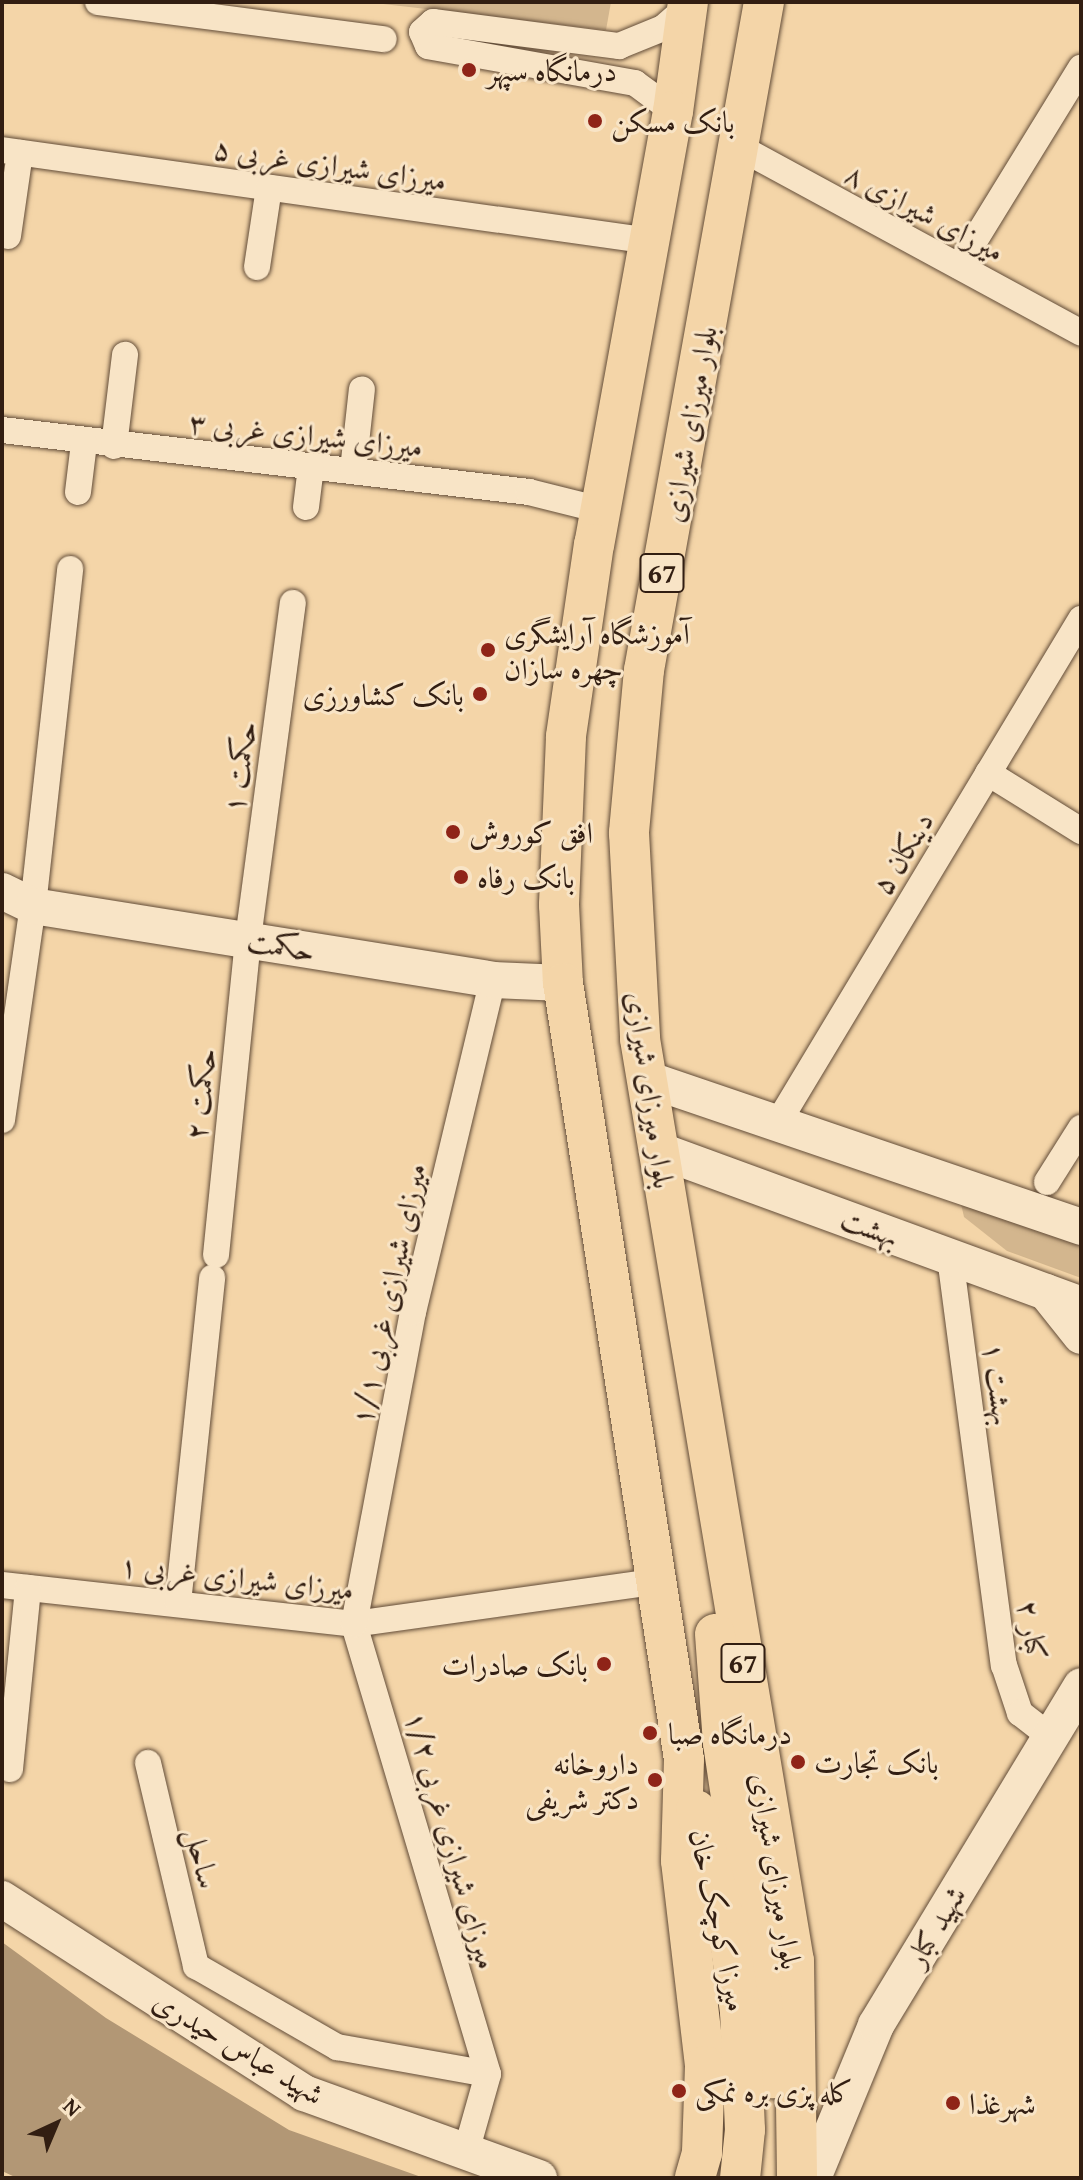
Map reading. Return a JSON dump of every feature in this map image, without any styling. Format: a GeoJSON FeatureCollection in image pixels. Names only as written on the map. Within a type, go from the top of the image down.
{"type":"FeatureCollection","features":[{"type":"Feature","properties":{"kind":"main road","name":"بلوار میرزای شیرازی"},"geometry":{"type":"LineString","coordinates":[[764,2],[634,746],[630,899],[647,1079],[794,1961],[797,2178]]}},
{"type":"Feature","properties":{"kind":"main road","name":"67"},"geometry":{"type":"LineString","coordinates":[[687,5],[673,111],[601,510],[566,737],[559,905],[563,983],[684,1759],[681,1861],[705,2066],[702,2153],[695,2178]]}},
{"type":"Feature","properties":{"kind":"main road"},"geometry":{"type":"LineString","coordinates":[[698,1396],[723,1743],[770,2033],[775,2102],[771,2178]]}},
{"type":"Feature","properties":{"kind":"main road","name":"میرزا کوچک خان"},"geometry":{"type":"LineString","coordinates":[[684,1759],[730,1942],[740,2011],[745,2130],[740,2178]]}},
{"type":"Feature","properties":{"kind":"street"},"geometry":{"type":"LineString","coordinates":[[98,2],[384,39]]}},
{"type":"Feature","properties":{"kind":"street"},"geometry":{"type":"LineString","coordinates":[[673,111],[635,83],[428,46],[422,32],[433,22],[619,46],[663,28],[687,5]]}},
{"type":"Feature","properties":{"kind":"street"},"geometry":{"type":"LineString","coordinates":[[959,266],[1081,68]]}},
{"type":"Feature","properties":{"kind":"street","name":"۸ میرزای شیرازی"},"geometry":{"type":"LineString","coordinates":[[739,147],[1081,333]]}},
{"type":"Feature","properties":{"kind":"street"},"geometry":{"type":"LineString","coordinates":[[8,236],[11,152]]}},
{"type":"Feature","properties":{"kind":"street","name":"۵ میرزای شیرازی غربی"},"geometry":{"type":"LineString","coordinates":[[11,152],[650,241]]}},
{"type":"Feature","properties":{"kind":"street"},"geometry":{"type":"LineString","coordinates":[[257,267],[269,188]]}},
{"type":"Feature","properties":{"kind":"street"},"geometry":{"type":"LineString","coordinates":[[114,446],[125,355]]}},
{"type":"Feature","properties":{"kind":"street"},"geometry":{"type":"LineString","coordinates":[[353,470],[362,389]]}},
{"type":"Feature","properties":{"kind":"street","name":"۳ میرزای شیرازی غربی"},"geometry":{"type":"LineString","coordinates":[[2,430],[84,443],[353,470],[529,492],[601,510]]}},
{"type":"Feature","properties":{"kind":"street"},"geometry":{"type":"LineString","coordinates":[[78,492],[84,443]]}},
{"type":"Feature","properties":{"kind":"street"},"geometry":{"type":"LineString","coordinates":[[306,507],[311,467]]}},
{"type":"Feature","properties":{"kind":"street"},"geometry":{"type":"LineString","coordinates":[[2,1120],[18,898],[70,569]]}},
{"type":"Feature","properties":{"kind":"street","name":"۱ حکمت"},"geometry":{"type":"LineString","coordinates":[[248,939],[293,603]]}},
{"type":"Feature","properties":{"kind":"street","name":"۵ دینکان"},"geometry":{"type":"LineString","coordinates":[[779,1121],[1081,619]]}},
{"type":"Feature","properties":{"kind":"street"},"geometry":{"type":"LineString","coordinates":[[988,773],[1081,831]]}},
{"type":"Feature","properties":{"kind":"street","name":"حکمت"},"geometry":{"type":"LineString","coordinates":[[18,898],[493,980],[563,983]]}},
{"type":"Feature","properties":{"kind":"street","name":"۲ حکمت"},"geometry":{"type":"LineString","coordinates":[[178,1603],[248,939]]}},
{"type":"Feature","properties":{"kind":"street","name":"۱/۱ میرزای شیرازی غربی"},"geometry":{"type":"LineString","coordinates":[[354,1624],[413,1312],[493,980]]}},
{"type":"Feature","properties":{"kind":"street"},"geometry":{"type":"LineString","coordinates":[[647,1079],[779,1121],[1081,1227]]}},
{"type":"Feature","properties":{"kind":"street"},"geometry":{"type":"LineString","coordinates":[[1047,1182],[1081,1128]]}},
{"type":"Feature","properties":{"kind":"street","name":"بهشت"},"geometry":{"type":"LineString","coordinates":[[658,1150],[1081,1305]]}},
{"type":"Feature","properties":{"kind":"street","name":"۱ بهشت"},"geometry":{"type":"LineString","coordinates":[[950,1257],[984,1519]]}},
{"type":"Feature","properties":{"kind":"street"},"geometry":{"type":"LineString","coordinates":[[1045,1291],[1081,1336]]}},
{"type":"Feature","properties":{"kind":"street","name":"۲ کبار"},"geometry":{"type":"LineString","coordinates":[[984,1519],[1004,1665],[1020,1713],[1049,1736]]}},
{"type":"Feature","properties":{"kind":"street","name":"۱ میرزای شیرازی غربی"},"geometry":{"type":"LineString","coordinates":[[2,1585],[354,1624],[654,1582]]}},
{"type":"Feature","properties":{"kind":"street"},"geometry":{"type":"LineString","coordinates":[[10,1769],[28,1588]]}},
{"type":"Feature","properties":{"kind":"street","name":"۱/۲ میرزای شیرازی غربی"},"geometry":{"type":"LineString","coordinates":[[354,1624],[488,2074]]}},
{"type":"Feature","properties":{"kind":"street","name":"شهید کبار"},"geometry":{"type":"LineString","coordinates":[[813,2178],[876,2025],[1081,1686]]}},
{"type":"Feature","properties":{"kind":"street","name":"ساحل"},"geometry":{"type":"LineString","coordinates":[[148,1763],[196,1966],[337,2047],[488,2074]]}},
{"type":"Feature","properties":{"kind":"street","name":"شهید عباس حیدری"},"geometry":{"type":"LineString","coordinates":[[2,1899],[304,2093],[539,2178]]}},
{"type":"Feature","properties":{"kind":"street"},"geometry":{"type":"LineString","coordinates":[[466,2152],[488,2074]]}},
{"type":"Feature","properties":{"kind":"shaded area"},"geometry":{"type":"Polygon","coordinates":[[[366,2],[611,2],[606,30],[366,2]]]}},
{"type":"Feature","properties":{"kind":"shaded area"},"geometry":{"type":"Polygon","coordinates":[[[961,1204],[1081,1246],[1081,1278],[1007,1251],[964,1217],[961,1204]]]}},
{"type":"Feature","properties":{"kind":"shaded area"},"geometry":{"type":"Polygon","coordinates":[[[2,1942],[106,2018],[289,2130],[424,2178],[17,2178],[2,2171],[2,1942]]]}},
{"type":"Feature","properties":{"kind":"place","name":"درمانگاه سپهر"},"geometry":{"type":"Point","coordinates":[469,70]}},
{"type":"Feature","properties":{"kind":"place","name":"بانک مسکن"},"geometry":{"type":"Point","coordinates":[595,121]}},
{"type":"Feature","properties":{"kind":"place","name":"آموزشگاه آرایشگری چهره سازان"},"geometry":{"type":"Point","coordinates":[488,650]}},
{"type":"Feature","properties":{"kind":"place","name":"بانک کشاورزی"},"geometry":{"type":"Point","coordinates":[480,694]}},
{"type":"Feature","properties":{"kind":"place","name":"افق کوروش"},"geometry":{"type":"Point","coordinates":[453,832]}},
{"type":"Feature","properties":{"kind":"place","name":"بانک رفاه"},"geometry":{"type":"Point","coordinates":[461,877]}},
{"type":"Feature","properties":{"kind":"place","name":"بانک صادرات"},"geometry":{"type":"Point","coordinates":[604,1664]}},
{"type":"Feature","properties":{"kind":"place","name":"درمانگاه صبا"},"geometry":{"type":"Point","coordinates":[650,1733]}},
{"type":"Feature","properties":{"kind":"place","name":"بانک تجارت"},"geometry":{"type":"Point","coordinates":[798,1762]}},
{"type":"Feature","properties":{"kind":"place","name":"داروخانه دکتر شریفی"},"geometry":{"type":"Point","coordinates":[655,1780]}},
{"type":"Feature","properties":{"kind":"place","name":"کله پزی بره نمکی"},"geometry":{"type":"Point","coordinates":[679,2091]}},
{"type":"Feature","properties":{"kind":"place","name":"شهرغذا"},"geometry":{"type":"Point","coordinates":[953,2103]}}]}
